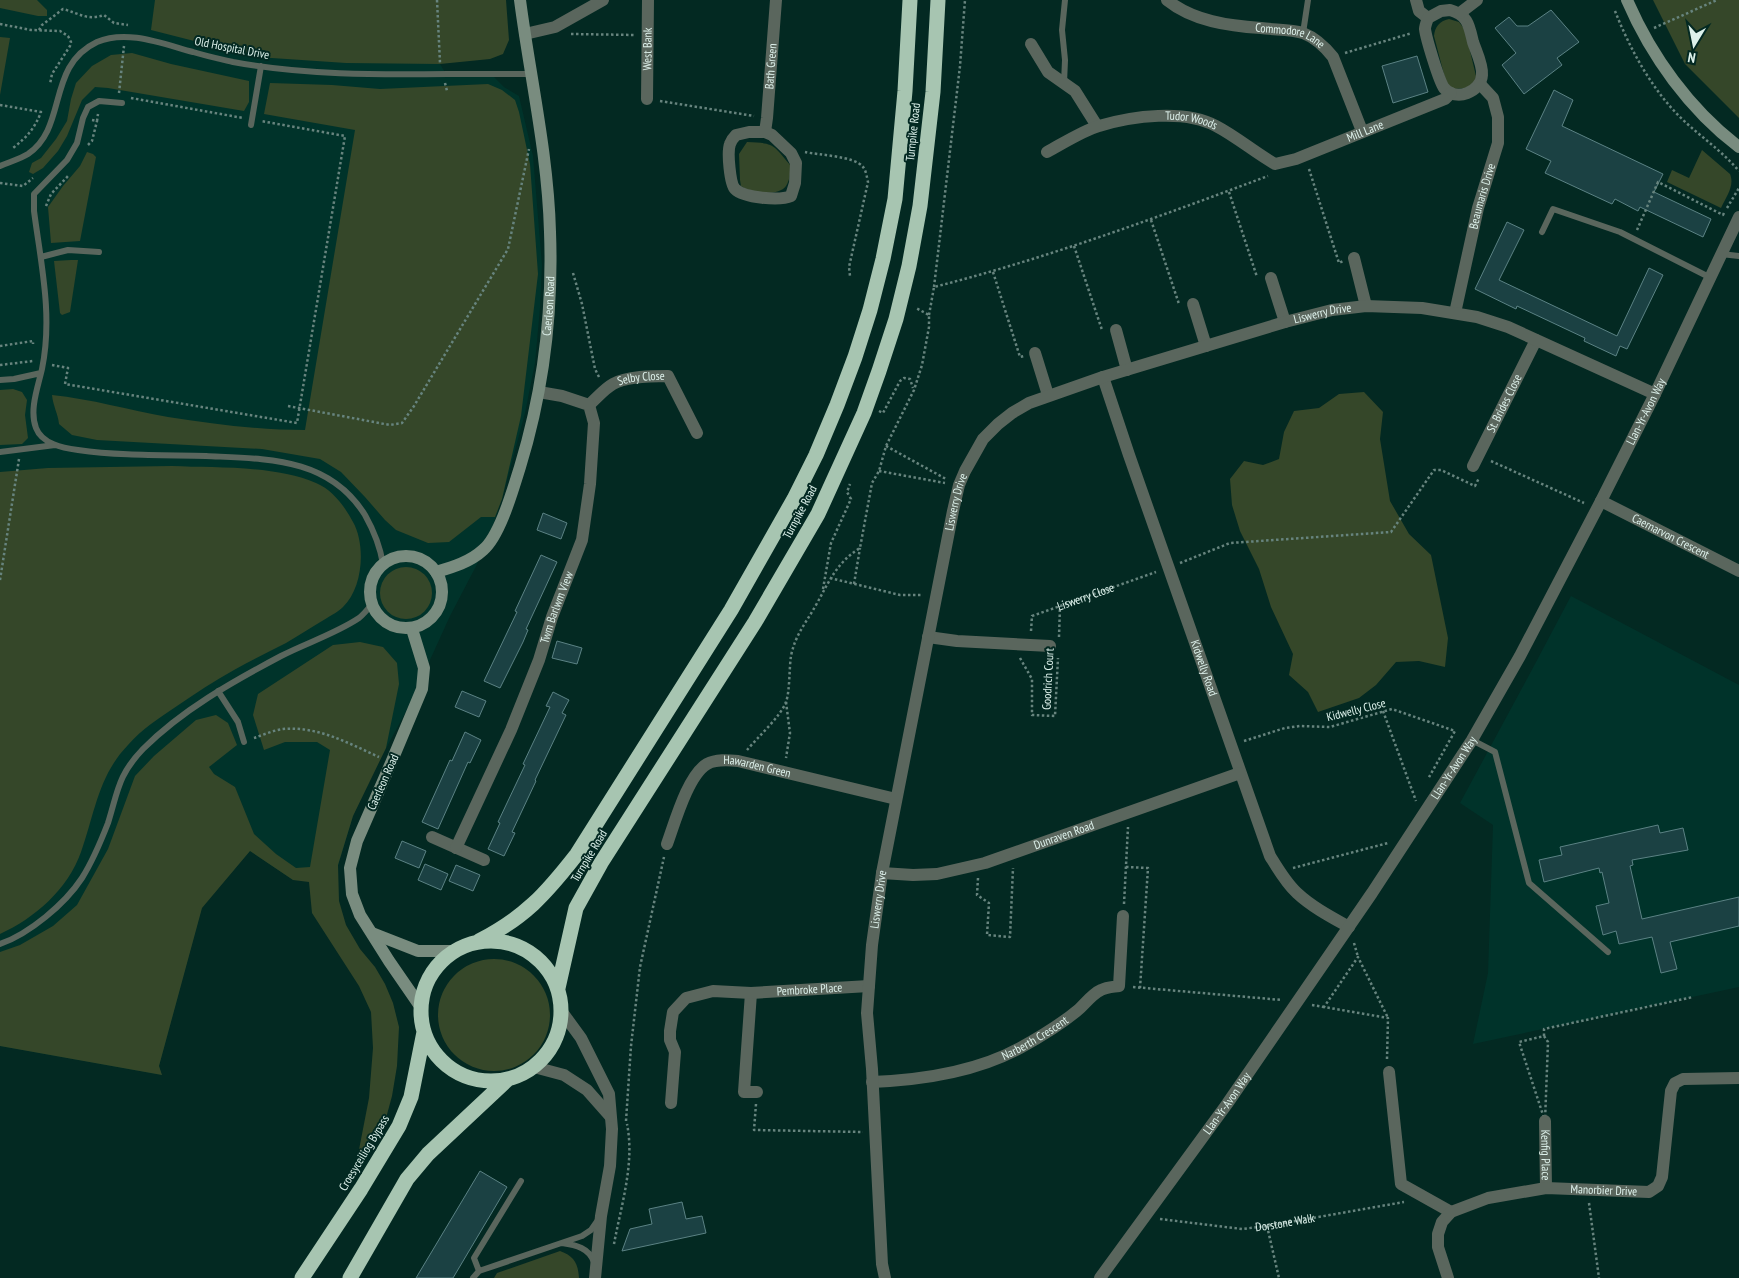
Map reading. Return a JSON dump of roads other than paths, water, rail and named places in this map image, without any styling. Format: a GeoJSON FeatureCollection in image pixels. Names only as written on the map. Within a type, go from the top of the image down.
{"type":"FeatureCollection","features":[{"type":"Feature","properties":{"kind":"highway","name":"Turnpike Road"},"geometry":{"type":"LineString","coordinates":[[479,941],[504,928],[527,911],[552,886],[577,854],[731,610],[794,499],[816,455],[856,356],[883,260],[895,199],[905,92],[910,0]]}},
{"type":"Feature","properties":{"kind":"highway","name":"Turnpike Road"},"geometry":{"type":"LineString","coordinates":[[558,988],[576,908],[601,863],[760,614],[818,514],[864,413],[880,371],[896,319],[919,215],[933,92],[938,0]]}},
{"type":"Feature","properties":{"kind":"highway"},"geometry":{"type":"LineString","coordinates":[[479,941],[504,941],[527,950],[546,967],[558,988],[562,1012],[560,1027],[554,1042],[546,1056],[534,1067],[508,1079],[487,1081],[466,1077],[448,1067],[433,1051],[424,1032],[420,1006],[425,985],[436,966],[452,951],[479,941]]}},
{"type":"Feature","properties":{"kind":"highway","name":"Croesyceiliog Bypass"},"geometry":{"type":"LineString","coordinates":[[302,1278],[361,1189],[399,1126],[411,1097],[424,1032]]}},
{"type":"Feature","properties":{"kind":"highway"},"geometry":{"type":"LineString","coordinates":[[350,1278],[407,1179],[428,1154],[508,1079]]}},
{"type":"Feature","properties":{"kind":"main road","name":"Caerleon Road"},"geometry":{"type":"LineString","coordinates":[[436,572],[467,561],[485,549],[498,529],[514,486],[530,433],[539,392],[547,334],[550,232],[545,171],[520,0]]}},
{"type":"Feature","properties":{"kind":"main road"},"geometry":{"type":"LineString","coordinates":[[1627,0],[1636,20],[1669,74],[1695,107],[1739,147]]}},
{"type":"Feature","properties":{"kind":"main road"},"geometry":{"type":"LineString","coordinates":[[406,556],[419,558],[436,572],[441,583],[440,605],[426,623],[412,629],[393,626],[382,619],[374,610],[370,598],[370,585],[375,574],[383,564],[394,558],[406,556]]}},
{"type":"Feature","properties":{"kind":"main road","name":"Caerleon Road"},"geometry":{"type":"LineString","coordinates":[[412,629],[424,668],[422,689],[357,841],[350,868],[352,894],[360,915],[388,961],[420,1006]]}},
{"type":"Feature","properties":{"kind":"main road"},"geometry":{"type":"LineString","coordinates":[[372,933],[418,951],[452,951]]}},
{"type":"Feature","properties":{"kind":"street"},"geometry":{"type":"LineString","coordinates":[[525,34],[555,27],[603,0]]}},
{"type":"Feature","properties":{"kind":"street","name":"West Bank"},"geometry":{"type":"LineString","coordinates":[[647,99],[648,0]]}},
{"type":"Feature","properties":{"kind":"street","name":"Bath Green"},"geometry":{"type":"LineString","coordinates":[[764,132],[767,118],[776,0]]}},
{"type":"Feature","properties":{"kind":"street","name":"Commodore Lane"},"geometry":{"type":"LineString","coordinates":[[1167,0],[1177,8],[1194,16],[1238,25],[1303,33],[1316,39],[1333,56],[1362,131]]}},
{"type":"Feature","properties":{"kind":"street"},"geometry":{"type":"LineString","coordinates":[[1416,0],[1419,11],[1427,23],[1439,78],[1445,88],[1452,93]]}},
{"type":"Feature","properties":{"kind":"street"},"geometry":{"type":"LineString","coordinates":[[1460,13],[1477,0]]}},
{"type":"Feature","properties":{"kind":"street"},"geometry":{"type":"LineString","coordinates":[[1427,23],[1441,11],[1450,10],[1460,13],[1468,23],[1482,74],[1480,84]]}},
{"type":"Feature","properties":{"kind":"street"},"geometry":{"type":"LineString","coordinates":[[1031,44],[1048,72],[1075,90],[1097,126]]}},
{"type":"Feature","properties":{"kind":"street","name":"Mill Lane"},"geometry":{"type":"LineString","coordinates":[[1273,169],[1444,99],[1452,93],[1463,94],[1472,91],[1480,84]]}},
{"type":"Feature","properties":{"kind":"street","name":"Beaumaris Drive"},"geometry":{"type":"LineString","coordinates":[[1455,313],[1478,208],[1498,143],[1498,117],[1493,98],[1480,84]]}},
{"type":"Feature","properties":{"kind":"street","name":"Tudor Woods"},"geometry":{"type":"LineString","coordinates":[[1047,152],[1097,126],[1144,117],[1179,116],[1198,119],[1215,125],[1273,169]]}},
{"type":"Feature","properties":{"kind":"street"},"geometry":{"type":"LineString","coordinates":[[764,132],[772,134],[792,153],[796,162],[793,192],[791,196],[785,199],[750,196],[739,193],[733,187],[728,154],[730,144],[736,135],[764,132]]}},
{"type":"Feature","properties":{"kind":"street","name":"Llan-Yr-Avon Way"},"geometry":{"type":"LineString","coordinates":[[1100,1278],[1228,1104],[1349,927],[1472,740],[1520,656],[1599,505],[1655,394],[1739,217]]}},
{"type":"Feature","properties":{"kind":"street"},"geometry":{"type":"LineString","coordinates":[[1354,258],[1366,306]]}},
{"type":"Feature","properties":{"kind":"street"},"geometry":{"type":"LineString","coordinates":[[1271,278],[1285,322]]}},
{"type":"Feature","properties":{"kind":"street"},"geometry":{"type":"LineString","coordinates":[[1193,304],[1206,346]]}},
{"type":"Feature","properties":{"kind":"street","name":"Liswerry Drive"},"geometry":{"type":"LineString","coordinates":[[885,1278],[882,1264],[867,1013],[872,945],[882,873],[959,485],[983,439],[1012,413],[1048,395],[1285,322],[1332,310],[1366,306],[1422,308],[1477,317],[1508,327],[1655,394]]}},
{"type":"Feature","properties":{"kind":"street"},"geometry":{"type":"LineString","coordinates":[[1116,330],[1127,370]]}},
{"type":"Feature","properties":{"kind":"street","name":"St. Brides Close"},"geometry":{"type":"LineString","coordinates":[[1476,472],[1536,340]]}},
{"type":"Feature","properties":{"kind":"street"},"geometry":{"type":"LineString","coordinates":[[1035,353],[1048,395]]}},
{"type":"Feature","properties":{"kind":"street","name":"Selby Close"},"geometry":{"type":"LineString","coordinates":[[589,405],[613,383],[651,376],[668,376],[697,433]]}},
{"type":"Feature","properties":{"kind":"street","name":"Kidwelly Road"},"geometry":{"type":"LineString","coordinates":[[1103,377],[1270,856],[1296,893],[1315,907],[1349,927]]}},
{"type":"Feature","properties":{"kind":"street"},"geometry":{"type":"LineString","coordinates":[[539,392],[562,396],[589,405]]}},
{"type":"Feature","properties":{"kind":"street","name":"Twm Barlwm View"},"geometry":{"type":"LineString","coordinates":[[456,848],[511,730],[539,660],[552,617],[582,540],[590,484],[594,423],[589,405]]}},
{"type":"Feature","properties":{"kind":"street","name":"Caernarvon Crescent"},"geometry":{"type":"LineString","coordinates":[[1599,505],[1739,570]]}},
{"type":"Feature","properties":{"kind":"street"},"geometry":{"type":"LineString","coordinates":[[928,637],[957,641],[1056,647]]}},
{"type":"Feature","properties":{"kind":"street","name":"Hawarden Green"},"geometry":{"type":"LineString","coordinates":[[667,844],[690,783],[698,771],[708,763],[721,760],[738,761],[896,799]]}},
{"type":"Feature","properties":{"kind":"street","name":"Dunraven Road"},"geometry":{"type":"LineString","coordinates":[[882,873],[937,874],[979,865],[1240,772]]}},
{"type":"Feature","properties":{"kind":"street"},"geometry":{"type":"LineString","coordinates":[[432,837],[484,860]]}},
{"type":"Feature","properties":{"kind":"street","name":"Narberth Crescent"},"geometry":{"type":"LineString","coordinates":[[872,1082],[903,1081],[927,1077],[1001,1058],[1054,1027],[1099,990],[1119,986],[1123,916]]}},
{"type":"Feature","properties":{"kind":"street","name":"Pembroke Place"},"geometry":{"type":"LineString","coordinates":[[671,1103],[675,1052],[670,1040],[673,1012],[686,998],[712,991],[751,993],[869,986]]}},
{"type":"Feature","properties":{"kind":"street"},"geometry":{"type":"LineString","coordinates":[[751,993],[744,1092],[757,1092]]}},
{"type":"Feature","properties":{"kind":"street"},"geometry":{"type":"LineString","coordinates":[[562,1012],[581,1038],[609,1094],[612,1129],[610,1166],[601,1216],[595,1277]]}},
{"type":"Feature","properties":{"kind":"street"},"geometry":{"type":"LineString","coordinates":[[534,1067],[564,1075],[587,1090],[610,1116]]}},
{"type":"Feature","properties":{"kind":"street"},"geometry":{"type":"LineString","coordinates":[[1389,1072],[1401,1184],[1451,1212],[1442,1222],[1438,1234],[1438,1247],[1448,1278]]}},
{"type":"Feature","properties":{"kind":"street","name":"Manorbier Drive"},"geometry":{"type":"LineString","coordinates":[[1451,1212],[1488,1198],[1546,1188],[1648,1192],[1658,1186],[1662,1177],[1671,1091],[1675,1083],[1683,1079],[1739,1078]]}},
{"type":"Feature","properties":{"kind":"street","name":"Kenfig Place"},"geometry":{"type":"LineString","coordinates":[[1545,1121],[1546,1188]]}},
{"type":"Feature","properties":{"kind":"lane"},"geometry":{"type":"LineString","coordinates":[[1064,83],[1065,60],[1062,30],[1065,0]]}},
{"type":"Feature","properties":{"kind":"lane"},"geometry":{"type":"LineString","coordinates":[[1303,33],[1308,0]]}},
{"type":"Feature","properties":{"kind":"lane","name":"Old Hospital Drive"},"geometry":{"type":"LineString","coordinates":[[0,166],[28,154],[42,139],[51,123],[60,88],[68,69],[86,48],[110,38],[124,37],[146,40],[223,60],[330,73],[531,74]]}},
{"type":"Feature","properties":{"kind":"lane"},"geometry":{"type":"LineString","coordinates":[[252,122],[261,66]]}},
{"type":"Feature","properties":{"kind":"lane"},"geometry":{"type":"LineString","coordinates":[[120,100],[98,101],[88,107],[83,118],[77,143],[67,160],[34,194],[34,211],[48,319],[42,370],[33,415],[36,430],[47,441],[63,448],[108,453],[262,458],[289,463],[311,470],[329,478],[350,494],[373,530],[381,549],[383,564]]}},
{"type":"Feature","properties":{"kind":"lane"},"geometry":{"type":"LineString","coordinates":[[1542,232],[1553,209],[1620,232],[1709,277]]}},
{"type":"Feature","properties":{"kind":"lane"},"geometry":{"type":"LineString","coordinates":[[40,257],[68,250],[98,252]]}},
{"type":"Feature","properties":{"kind":"lane"},"geometry":{"type":"LineString","coordinates":[[1721,254],[1739,256]]}},
{"type":"Feature","properties":{"kind":"lane"},"geometry":{"type":"LineString","coordinates":[[0,380],[14,379],[42,370]]}},
{"type":"Feature","properties":{"kind":"lane"},"geometry":{"type":"LineString","coordinates":[[0,452],[56,445]]}},
{"type":"Feature","properties":{"kind":"lane"},"geometry":{"type":"LineString","coordinates":[[0,944],[36,923],[61,902],[81,878],[96,851],[107,824],[116,792],[125,770],[162,732],[188,711],[218,691],[283,655],[360,617],[372,604]]}},
{"type":"Feature","properties":{"kind":"lane"},"geometry":{"type":"LineString","coordinates":[[218,691],[238,722],[244,742]]}},
{"type":"Feature","properties":{"kind":"lane"},"geometry":{"type":"LineString","coordinates":[[1472,740],[1495,752],[1529,883],[1608,952]]}},
{"type":"Feature","properties":{"kind":"lane"},"geometry":{"type":"LineString","coordinates":[[479,1271],[474,1258],[520,1181]]}},
{"type":"Feature","properties":{"kind":"lane"},"geometry":{"type":"LineString","coordinates":[[473,1278],[479,1271],[582,1236],[591,1230],[601,1216]]}},
{"type":"Feature","properties":{"kind":"lane"},"geometry":{"type":"LineString","coordinates":[[561,1242],[577,1245],[587,1252],[594,1260],[595,1277]]}}]}
